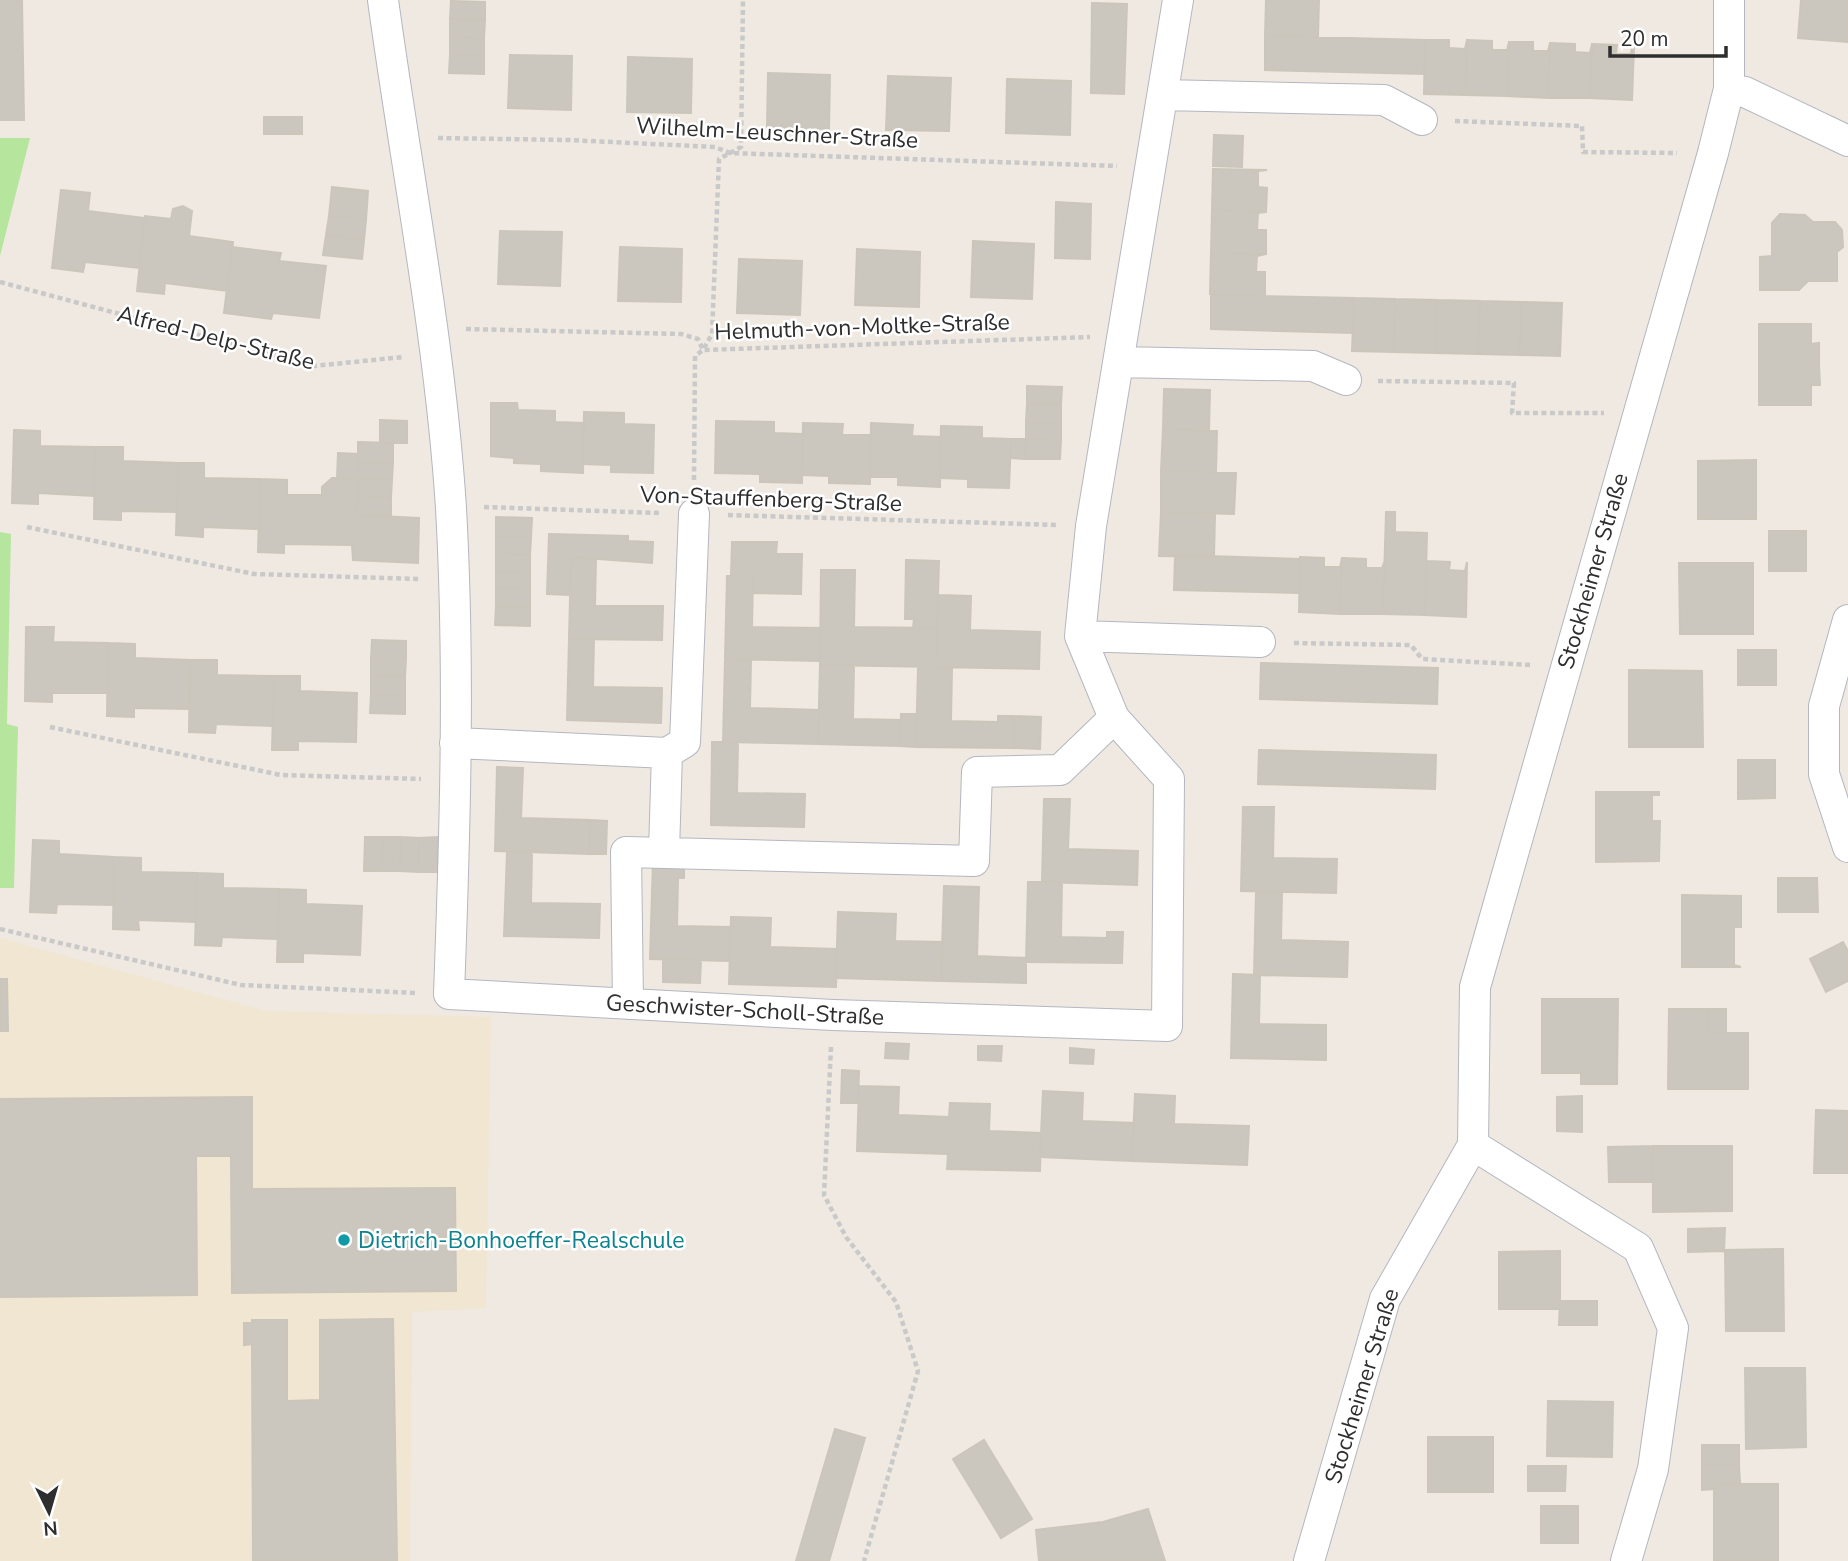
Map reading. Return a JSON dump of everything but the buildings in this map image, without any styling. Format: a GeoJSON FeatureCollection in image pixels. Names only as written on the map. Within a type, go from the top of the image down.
{"type":"FeatureCollection","features":[{"type":"Feature","properties":{"kind":"street"},"geometry":{"type":"LineString","coordinates":[[383,0],[433,341],[450,506],[457,780],[450,994]]}},
{"type":"Feature","properties":{"kind":"street"},"geometry":{"type":"LineString","coordinates":[[628,1004],[626,852],[974,861],[977,772],[1060,770],[1114,718],[1080,636],[1091,526],[1178,0]]}},
{"type":"Feature","properties":{"kind":"street","name":"Stockheimer Straße"},"geometry":{"type":"LineString","coordinates":[[1309,1561],[1385,1299],[1473,1145],[1475,987],[1713,153],[1729,89],[1729,0]]}},
{"type":"Feature","properties":{"kind":"street"},"geometry":{"type":"LineString","coordinates":[[1729,89],[1745,92],[1848,141]]}},
{"type":"Feature","properties":{"kind":"street"},"geometry":{"type":"LineString","coordinates":[[1163,95],[1384,100],[1422,120]]}},
{"type":"Feature","properties":{"kind":"street"},"geometry":{"type":"LineString","coordinates":[[1119,362],[1313,366],[1346,380]]}},
{"type":"Feature","properties":{"kind":"street"},"geometry":{"type":"LineString","coordinates":[[455,743],[667,753],[685,742],[694,514]]}},
{"type":"Feature","properties":{"kind":"street"},"geometry":{"type":"LineString","coordinates":[[1846,633],[1824,706],[1824,774],[1848,847]]}},
{"type":"Feature","properties":{"kind":"street"},"geometry":{"type":"LineString","coordinates":[[1080,636],[1260,642]]}},
{"type":"Feature","properties":{"kind":"street","name":"Geschwister-Scholl-Straße"},"geometry":{"type":"LineString","coordinates":[[450,994],[833,1015],[1167,1026],[1169,779],[1114,718]]}},
{"type":"Feature","properties":{"kind":"street"},"geometry":{"type":"LineString","coordinates":[[664,852],[667,753]]}},
{"type":"Feature","properties":{"kind":"street"},"geometry":{"type":"LineString","coordinates":[[1473,1145],[1638,1248],[1674,1328],[1653,1469],[1626,1561]]}},
{"type":"Feature","properties":{"kind":"path"},"geometry":{"type":"LineString","coordinates":[[694,514],[695,356],[703,350],[712,334],[719,159],[741,147],[743,0]]}},
{"type":"Feature","properties":{"kind":"path"},"geometry":{"type":"LineString","coordinates":[[1422,120],[1581,126],[1583,152],[1713,153]]}},
{"type":"Feature","properties":{"kind":"path","name":"Wilhelm-Leuschner-Straße"},"geometry":{"type":"LineString","coordinates":[[402,138],[652,143],[715,147],[730,153],[1150,167]]}},
{"type":"Feature","properties":{"kind":"path","name":"Alfred-Delp-Straße"},"geometry":{"type":"LineString","coordinates":[[0,282],[314,366],[433,341]]}},
{"type":"Feature","properties":{"kind":"path","name":"Helmuth-von-Moltke-Straße"},"geometry":{"type":"LineString","coordinates":[[433,341],[681,334],[698,339],[703,350],[1102,337],[1119,362]]}},
{"type":"Feature","properties":{"kind":"path"},"geometry":{"type":"LineString","coordinates":[[1346,380],[1514,383],[1512,413],[1637,413]]}},
{"type":"Feature","properties":{"kind":"path","name":"Von-Stauffenberg-Straße"},"geometry":{"type":"LineString","coordinates":[[450,506],[1091,526]]}},
{"type":"Feature","properties":{"kind":"path"},"geometry":{"type":"LineString","coordinates":[[27,527],[254,574],[454,581]]}},
{"type":"Feature","properties":{"kind":"path"},"geometry":{"type":"LineString","coordinates":[[1260,642],[1411,645],[1422,659],[1566,666]]}},
{"type":"Feature","properties":{"kind":"path"},"geometry":{"type":"LineString","coordinates":[[50,727],[281,775],[457,780]]}},
{"type":"Feature","properties":{"kind":"path"},"geometry":{"type":"LineString","coordinates":[[0,929],[241,985],[450,994]]}},
{"type":"Feature","properties":{"kind":"path"},"geometry":{"type":"LineString","coordinates":[[833,1015],[824,1195],[846,1237],[896,1302],[918,1371],[864,1561]]}},
{"type":"Feature","properties":{"kind":"shaded area"},"geometry":{"type":"Polygon","coordinates":[[[0,938],[266,1011],[491,1017],[486,1308],[412,1312],[410,1561],[0,1561],[0,938]]]}},
{"type":"Feature","properties":{"kind":"green space"},"geometry":{"type":"Polygon","coordinates":[[[0,138],[30,138],[0,256],[0,138]]]}},
{"type":"Feature","properties":{"kind":"green space"},"geometry":{"type":"Polygon","coordinates":[[[0,532],[11,534],[7,724],[18,727],[14,888],[0,888],[0,532]]]}},
{"type":"Feature","properties":{"kind":"place","name":"Dietrich-Bonhoeffer-Realschule"},"geometry":{"type":"Point","coordinates":[344,1240]}}]}
